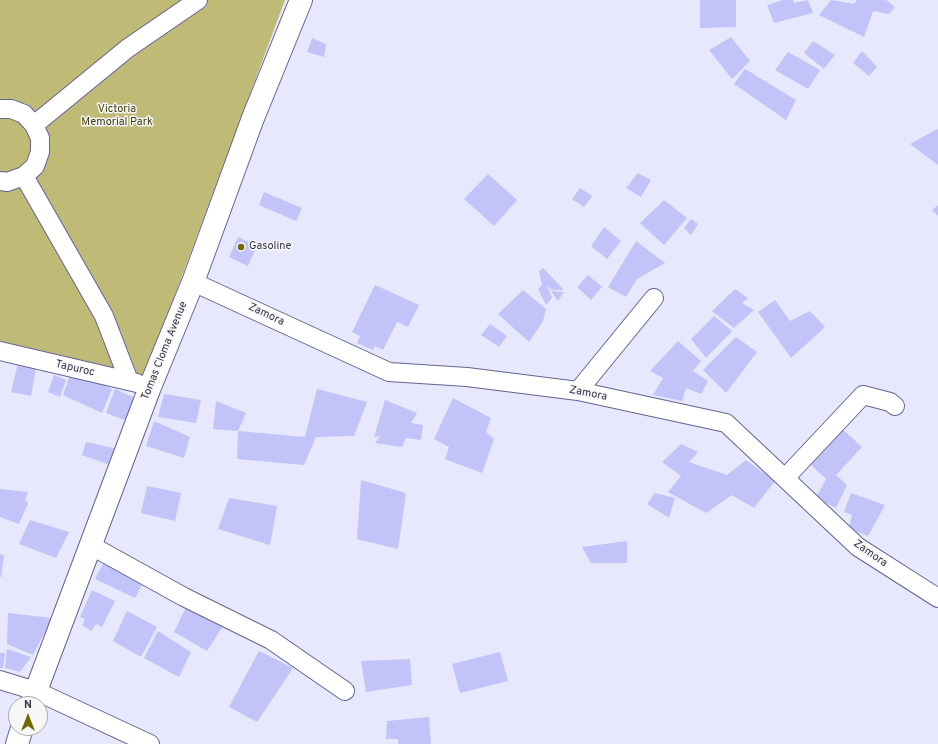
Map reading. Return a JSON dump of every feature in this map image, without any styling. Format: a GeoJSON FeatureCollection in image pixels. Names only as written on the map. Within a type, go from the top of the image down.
{"type":"FeatureCollection","features":[{"type":"Feature","properties":{"kind":"main road","name":"Tomas Cloma Avenue"},"geometry":{"type":"LineString","coordinates":[[33,696],[150,387],[193,282],[253,118],[301,0]]}},
{"type":"Feature","properties":{"kind":"street"},"geometry":{"type":"LineString","coordinates":[[34,124],[128,48],[198,0]]}},
{"type":"Feature","properties":{"kind":"street"},"geometry":{"type":"LineString","coordinates":[[0,109],[10,109],[24,114],[34,124],[40,138],[40,152],[35,166],[24,176],[7,182],[0,181]]}},
{"type":"Feature","properties":{"kind":"street"},"geometry":{"type":"LineString","coordinates":[[24,176],[104,316],[129,381]]}},
{"type":"Feature","properties":{"kind":"street","name":"Zamora"},"geometry":{"type":"LineString","coordinates":[[193,282],[389,372],[467,376],[578,391],[726,423],[858,548],[938,598]]}},
{"type":"Feature","properties":{"kind":"street"},"geometry":{"type":"LineString","coordinates":[[578,391],[654,298]]}},
{"type":"Feature","properties":{"kind":"street","name":"Tapuroc"},"geometry":{"type":"LineString","coordinates":[[0,351],[150,387]]}},
{"type":"Feature","properties":{"kind":"street"},"geometry":{"type":"LineString","coordinates":[[785,478],[863,395],[890,402],[895,406]]}},
{"type":"Feature","properties":{"kind":"street"},"geometry":{"type":"LineString","coordinates":[[90,546],[184,597],[271,640],[345,691]]}},
{"type":"Feature","properties":{"kind":"street"},"geometry":{"type":"LineString","coordinates":[[0,680],[31,696]]}},
{"type":"Feature","properties":{"kind":"street"},"geometry":{"type":"LineString","coordinates":[[48,703],[150,744]]}},
{"type":"Feature","properties":{"kind":"green space","name":"Victoria Memorial Park"},"geometry":{"type":"Polygon","coordinates":[[[0,0],[285,0],[145,375],[0,341],[0,0]]]}},
{"type":"Feature","properties":{"kind":"building"},"geometry":{"type":"Polygon","coordinates":[[[700,0],[736,0],[736,27],[700,28],[700,0]]]}},
{"type":"Feature","properties":{"kind":"building"},"geometry":{"type":"Polygon","coordinates":[[[783,0],[793,0],[794,3],[808,0],[813,13],[774,23],[767,5],[783,0]]]}},
{"type":"Feature","properties":{"kind":"building"},"geometry":{"type":"Polygon","coordinates":[[[831,0],[854,4],[857,0],[886,0],[895,7],[889,14],[873,11],[864,37],[819,15],[831,0]]]}},
{"type":"Feature","properties":{"kind":"building"},"geometry":{"type":"Polygon","coordinates":[[[731,37],[750,61],[732,79],[709,50],[731,37]]]}},
{"type":"Feature","properties":{"kind":"building"},"geometry":{"type":"Polygon","coordinates":[[[312,38],[326,44],[324,57],[307,52],[312,38]]]}},
{"type":"Feature","properties":{"kind":"building"},"geometry":{"type":"Polygon","coordinates":[[[813,41],[835,55],[824,69],[804,53],[813,41]]]}},
{"type":"Feature","properties":{"kind":"building"},"geometry":{"type":"Polygon","coordinates":[[[862,51],[877,67],[869,76],[853,63],[862,51]]]}},
{"type":"Feature","properties":{"kind":"building"},"geometry":{"type":"Polygon","coordinates":[[[788,52],[820,70],[808,89],[775,70],[788,52]]]}},
{"type":"Feature","properties":{"kind":"building"},"geometry":{"type":"Polygon","coordinates":[[[745,69],[796,100],[786,120],[734,84],[745,69]]]}},
{"type":"Feature","properties":{"kind":"building"},"geometry":{"type":"Polygon","coordinates":[[[937,129],[938,130],[938,165],[910,144],[937,129]]]}},
{"type":"Feature","properties":{"kind":"building"},"geometry":{"type":"Polygon","coordinates":[[[638,173],[651,180],[641,197],[626,188],[638,173]]]}},
{"type":"Feature","properties":{"kind":"building"},"geometry":{"type":"Polygon","coordinates":[[[488,174],[517,200],[494,226],[464,199],[488,174]]]}},
{"type":"Feature","properties":{"kind":"building"},"geometry":{"type":"Polygon","coordinates":[[[580,188],[592,196],[584,207],[572,199],[580,188]]]}},
{"type":"Feature","properties":{"kind":"building"},"geometry":{"type":"Polygon","coordinates":[[[264,192],[302,208],[296,221],[259,205],[264,192]]]}},
{"type":"Feature","properties":{"kind":"building"},"geometry":{"type":"Polygon","coordinates":[[[664,200],[687,218],[664,245],[640,223],[664,200]]]}},
{"type":"Feature","properties":{"kind":"building"},"geometry":{"type":"Polygon","coordinates":[[[938,205],[938,216],[932,210],[938,205]]]}},
{"type":"Feature","properties":{"kind":"building"},"geometry":{"type":"Polygon","coordinates":[[[691,219],[698,224],[691,235],[684,228],[691,219]]]}},
{"type":"Feature","properties":{"kind":"building"},"geometry":{"type":"Polygon","coordinates":[[[604,227],[621,241],[607,259],[591,246],[604,227]]]}},
{"type":"Feature","properties":{"kind":"building"},"geometry":{"type":"Polygon","coordinates":[[[238,237],[257,246],[248,266],[229,257],[238,237]]]}},
{"type":"Feature","properties":{"kind":"building"},"geometry":{"type":"Polygon","coordinates":[[[636,241],[665,263],[637,279],[626,297],[608,287],[636,241]]]}},
{"type":"Feature","properties":{"kind":"building"},"geometry":{"type":"Polygon","coordinates":[[[543,268],[564,290],[552,290],[547,286],[552,298],[546,305],[538,289],[542,285],[539,271],[543,268]]]}},
{"type":"Feature","properties":{"kind":"building"},"geometry":{"type":"Polygon","coordinates":[[[588,275],[602,287],[591,300],[577,287],[588,275]]]}},
{"type":"Feature","properties":{"kind":"building"},"geometry":{"type":"Polygon","coordinates":[[[375,285],[419,305],[408,327],[397,322],[383,350],[375,346],[373,350],[357,343],[360,336],[352,332],[375,285]]]}},
{"type":"Feature","properties":{"kind":"building"},"geometry":{"type":"Polygon","coordinates":[[[735,289],[748,298],[742,303],[754,310],[734,328],[712,311],[735,289]]]}},
{"type":"Feature","properties":{"kind":"building"},"geometry":{"type":"Polygon","coordinates":[[[523,290],[546,309],[543,321],[529,342],[498,314],[523,290]]]}},
{"type":"Feature","properties":{"kind":"building"},"geometry":{"type":"Polygon","coordinates":[[[551,291],[564,292],[558,301],[551,291]]]}},
{"type":"Feature","properties":{"kind":"building"},"geometry":{"type":"Polygon","coordinates":[[[775,300],[790,321],[810,311],[825,327],[791,358],[758,312],[775,300]]]}},
{"type":"Feature","properties":{"kind":"building"},"geometry":{"type":"Polygon","coordinates":[[[714,316],[732,331],[706,358],[691,339],[714,316]]]}},
{"type":"Feature","properties":{"kind":"building"},"geometry":{"type":"Polygon","coordinates":[[[490,324],[507,336],[499,347],[481,335],[490,324]]]}},
{"type":"Feature","properties":{"kind":"building"},"geometry":{"type":"Polygon","coordinates":[[[736,337],[757,352],[726,393],[703,370],[736,337]]]}},
{"type":"Feature","properties":{"kind":"building"},"geometry":{"type":"Polygon","coordinates":[[[678,341],[701,361],[693,371],[708,381],[701,394],[686,388],[682,401],[653,395],[663,378],[650,371],[678,341]]]}},
{"type":"Feature","properties":{"kind":"building"},"geometry":{"type":"Polygon","coordinates":[[[18,363],[36,368],[31,396],[11,392],[18,363]]]}},
{"type":"Feature","properties":{"kind":"building"},"geometry":{"type":"Polygon","coordinates":[[[54,375],[66,380],[60,397],[48,392],[54,375]]]}},
{"type":"Feature","properties":{"kind":"building"},"geometry":{"type":"Polygon","coordinates":[[[70,375],[84,381],[85,377],[112,389],[102,413],[63,395],[70,375]]]}},
{"type":"Feature","properties":{"kind":"building"},"geometry":{"type":"Polygon","coordinates":[[[115,389],[137,399],[130,422],[106,413],[115,389]]]}},
{"type":"Feature","properties":{"kind":"building"},"geometry":{"type":"Polygon","coordinates":[[[317,389],[367,402],[354,436],[316,437],[304,465],[237,459],[238,431],[305,437],[317,389]]]}},
{"type":"Feature","properties":{"kind":"building"},"geometry":{"type":"Polygon","coordinates":[[[164,394],[201,400],[196,423],[158,417],[164,394]]]}},
{"type":"Feature","properties":{"kind":"building"},"geometry":{"type":"Polygon","coordinates":[[[453,398],[491,418],[486,432],[494,439],[482,473],[445,459],[449,447],[434,439],[453,398]]]}},
{"type":"Feature","properties":{"kind":"building"},"geometry":{"type":"Polygon","coordinates":[[[385,400],[417,413],[411,423],[423,425],[421,440],[406,438],[402,447],[375,443],[380,436],[374,437],[385,400]]]}},
{"type":"Feature","properties":{"kind":"building"},"geometry":{"type":"Polygon","coordinates":[[[216,401],[246,413],[238,431],[213,429],[216,401]]]}},
{"type":"Feature","properties":{"kind":"building"},"geometry":{"type":"Polygon","coordinates":[[[154,421],[190,437],[184,458],[146,446],[154,421]]]}},
{"type":"Feature","properties":{"kind":"building"},"geometry":{"type":"Polygon","coordinates":[[[839,426],[862,447],[836,475],[847,485],[836,508],[816,498],[826,479],[807,461],[839,426]]]}},
{"type":"Feature","properties":{"kind":"building"},"geometry":{"type":"Polygon","coordinates":[[[86,442],[118,449],[113,466],[82,455],[86,442]]]}},
{"type":"Feature","properties":{"kind":"building"},"geometry":{"type":"Polygon","coordinates":[[[681,444],[698,452],[689,462],[727,475],[746,460],[775,481],[754,508],[732,495],[706,513],[668,492],[681,476],[662,462],[681,444]]]}},
{"type":"Feature","properties":{"kind":"building"},"geometry":{"type":"Polygon","coordinates":[[[361,480],[406,493],[398,549],[357,539],[361,480]]]}},
{"type":"Feature","properties":{"kind":"building"},"geometry":{"type":"Polygon","coordinates":[[[147,486],[181,493],[175,521],[141,513],[147,486]]]}},
{"type":"Feature","properties":{"kind":"building"},"geometry":{"type":"Polygon","coordinates":[[[0,489],[28,492],[25,500],[28,503],[19,524],[0,517],[0,489]]]}},
{"type":"Feature","properties":{"kind":"building"},"geometry":{"type":"Polygon","coordinates":[[[655,493],[675,498],[669,518],[647,504],[655,493]]]}},
{"type":"Feature","properties":{"kind":"building"},"geometry":{"type":"Polygon","coordinates":[[[851,493],[885,505],[868,536],[849,529],[852,515],[844,512],[851,493]]]}},
{"type":"Feature","properties":{"kind":"building"},"geometry":{"type":"Polygon","coordinates":[[[229,498],[277,506],[270,545],[218,529],[229,498]]]}},
{"type":"Feature","properties":{"kind":"building"},"geometry":{"type":"Polygon","coordinates":[[[30,520],[69,532],[56,558],[19,544],[30,520]]]}},
{"type":"Feature","properties":{"kind":"building"},"geometry":{"type":"Polygon","coordinates":[[[627,541],[627,563],[591,563],[582,547],[627,541]]]}},
{"type":"Feature","properties":{"kind":"building"},"geometry":{"type":"Polygon","coordinates":[[[0,554],[4,555],[1,577],[0,577],[0,554]]]}},
{"type":"Feature","properties":{"kind":"building"},"geometry":{"type":"Polygon","coordinates":[[[106,558],[145,579],[135,598],[95,579],[106,558]]]}},
{"type":"Feature","properties":{"kind":"building"},"geometry":{"type":"Polygon","coordinates":[[[92,590],[115,601],[102,627],[96,624],[91,631],[82,625],[85,619],[80,617],[92,590]]]}},
{"type":"Feature","properties":{"kind":"building"},"geometry":{"type":"Polygon","coordinates":[[[187,605],[223,626],[207,651],[174,632],[187,605]]]}},
{"type":"Feature","properties":{"kind":"building"},"geometry":{"type":"Polygon","coordinates":[[[127,611],[157,627],[141,657],[113,641],[127,611]]]}},
{"type":"Feature","properties":{"kind":"building"},"geometry":{"type":"Polygon","coordinates":[[[8,613],[52,618],[33,655],[7,644],[8,613]]]}},
{"type":"Feature","properties":{"kind":"building"},"geometry":{"type":"Polygon","coordinates":[[[158,631],[191,652],[179,677],[144,658],[158,631]]]}},
{"type":"Feature","properties":{"kind":"building"},"geometry":{"type":"Polygon","coordinates":[[[7,649],[31,657],[20,672],[5,668],[7,649]]]}},
{"type":"Feature","properties":{"kind":"building"},"geometry":{"type":"Polygon","coordinates":[[[259,651],[293,668],[257,722],[229,707],[259,651]]]}},
{"type":"Feature","properties":{"kind":"building"},"geometry":{"type":"Polygon","coordinates":[[[500,652],[508,681],[460,693],[452,664],[500,652]]]}},
{"type":"Feature","properties":{"kind":"building"},"geometry":{"type":"Polygon","coordinates":[[[0,653],[5,653],[3,668],[0,668],[0,653]]]}},
{"type":"Feature","properties":{"kind":"building"},"geometry":{"type":"Polygon","coordinates":[[[410,659],[412,685],[366,692],[361,661],[410,659]]]}},
{"type":"Feature","properties":{"kind":"building"},"geometry":{"type":"Polygon","coordinates":[[[429,717],[431,744],[398,744],[398,739],[386,739],[387,721],[429,717]]]}},
{"type":"Feature","properties":{"kind":"place","name":"Gasoline"},"geometry":{"type":"Point","coordinates":[241,247]}}]}
